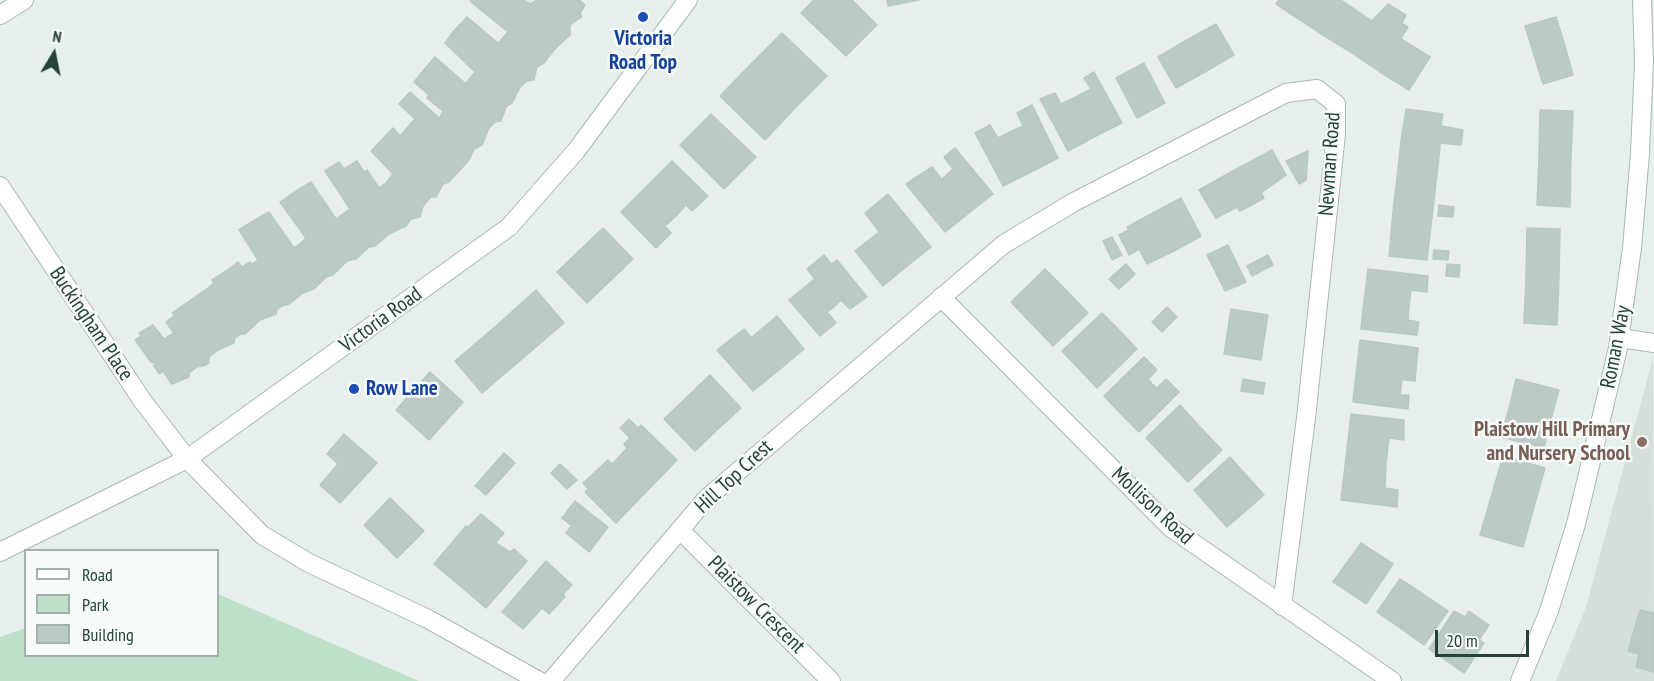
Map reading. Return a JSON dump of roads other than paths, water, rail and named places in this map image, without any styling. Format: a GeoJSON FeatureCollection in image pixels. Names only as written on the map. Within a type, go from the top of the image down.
{"type":"FeatureCollection","features":[{"type":"Feature","properties":{"kind":"street"},"geometry":{"type":"LineString","coordinates":[[0,15],[24,0]]}},
{"type":"Feature","properties":{"kind":"street","name":"Victoria Road"},"geometry":{"type":"LineString","coordinates":[[0,552],[187,459],[509,227],[576,151],[688,0]]}},
{"type":"Feature","properties":{"kind":"street","name":"Roman Way"},"geometry":{"type":"LineString","coordinates":[[1520,681],[1549,611],[1576,524],[1620,338],[1632,248],[1640,153],[1644,62],[1642,0]]}},
{"type":"Feature","properties":{"kind":"street","name":"Newman Road"},"geometry":{"type":"LineString","coordinates":[[940,297],[1004,244],[1074,202],[1286,93],[1317,89],[1336,104],[1336,134],[1307,406],[1282,606]]}},
{"type":"Feature","properties":{"kind":"street","name":"Buckingham Place"},"geometry":{"type":"LineString","coordinates":[[0,186],[142,400],[187,459]]}},
{"type":"Feature","properties":{"kind":"street","name":"Hill Top Crest"},"geometry":{"type":"LineString","coordinates":[[551,681],[708,498],[940,297]]}},
{"type":"Feature","properties":{"kind":"street","name":"Mollison Road"},"geometry":{"type":"LineString","coordinates":[[940,297],[1170,527],[1392,681]]}},
{"type":"Feature","properties":{"kind":"street"},"geometry":{"type":"LineString","coordinates":[[1620,338],[1654,343]]}},
{"type":"Feature","properties":{"kind":"street"},"geometry":{"type":"LineString","coordinates":[[187,459],[261,535],[309,562],[428,620],[539,681]]}},
{"type":"Feature","properties":{"kind":"street","name":"Plaistow Crescent"},"geometry":{"type":"LineString","coordinates":[[680,530],[831,681]]}},
{"type":"Feature","properties":{"kind":"place","name":"Victoria Road Top"},"geometry":{"type":"Point","coordinates":[643,17]}},
{"type":"Feature","properties":{"kind":"place","name":"Row Lane"},"geometry":{"type":"Point","coordinates":[354,389]}},
{"type":"Feature","properties":{"kind":"place","name":"Plaistow Hill Primary and Nursery School"},"geometry":{"type":"Point","coordinates":[1642,442]}}]}
